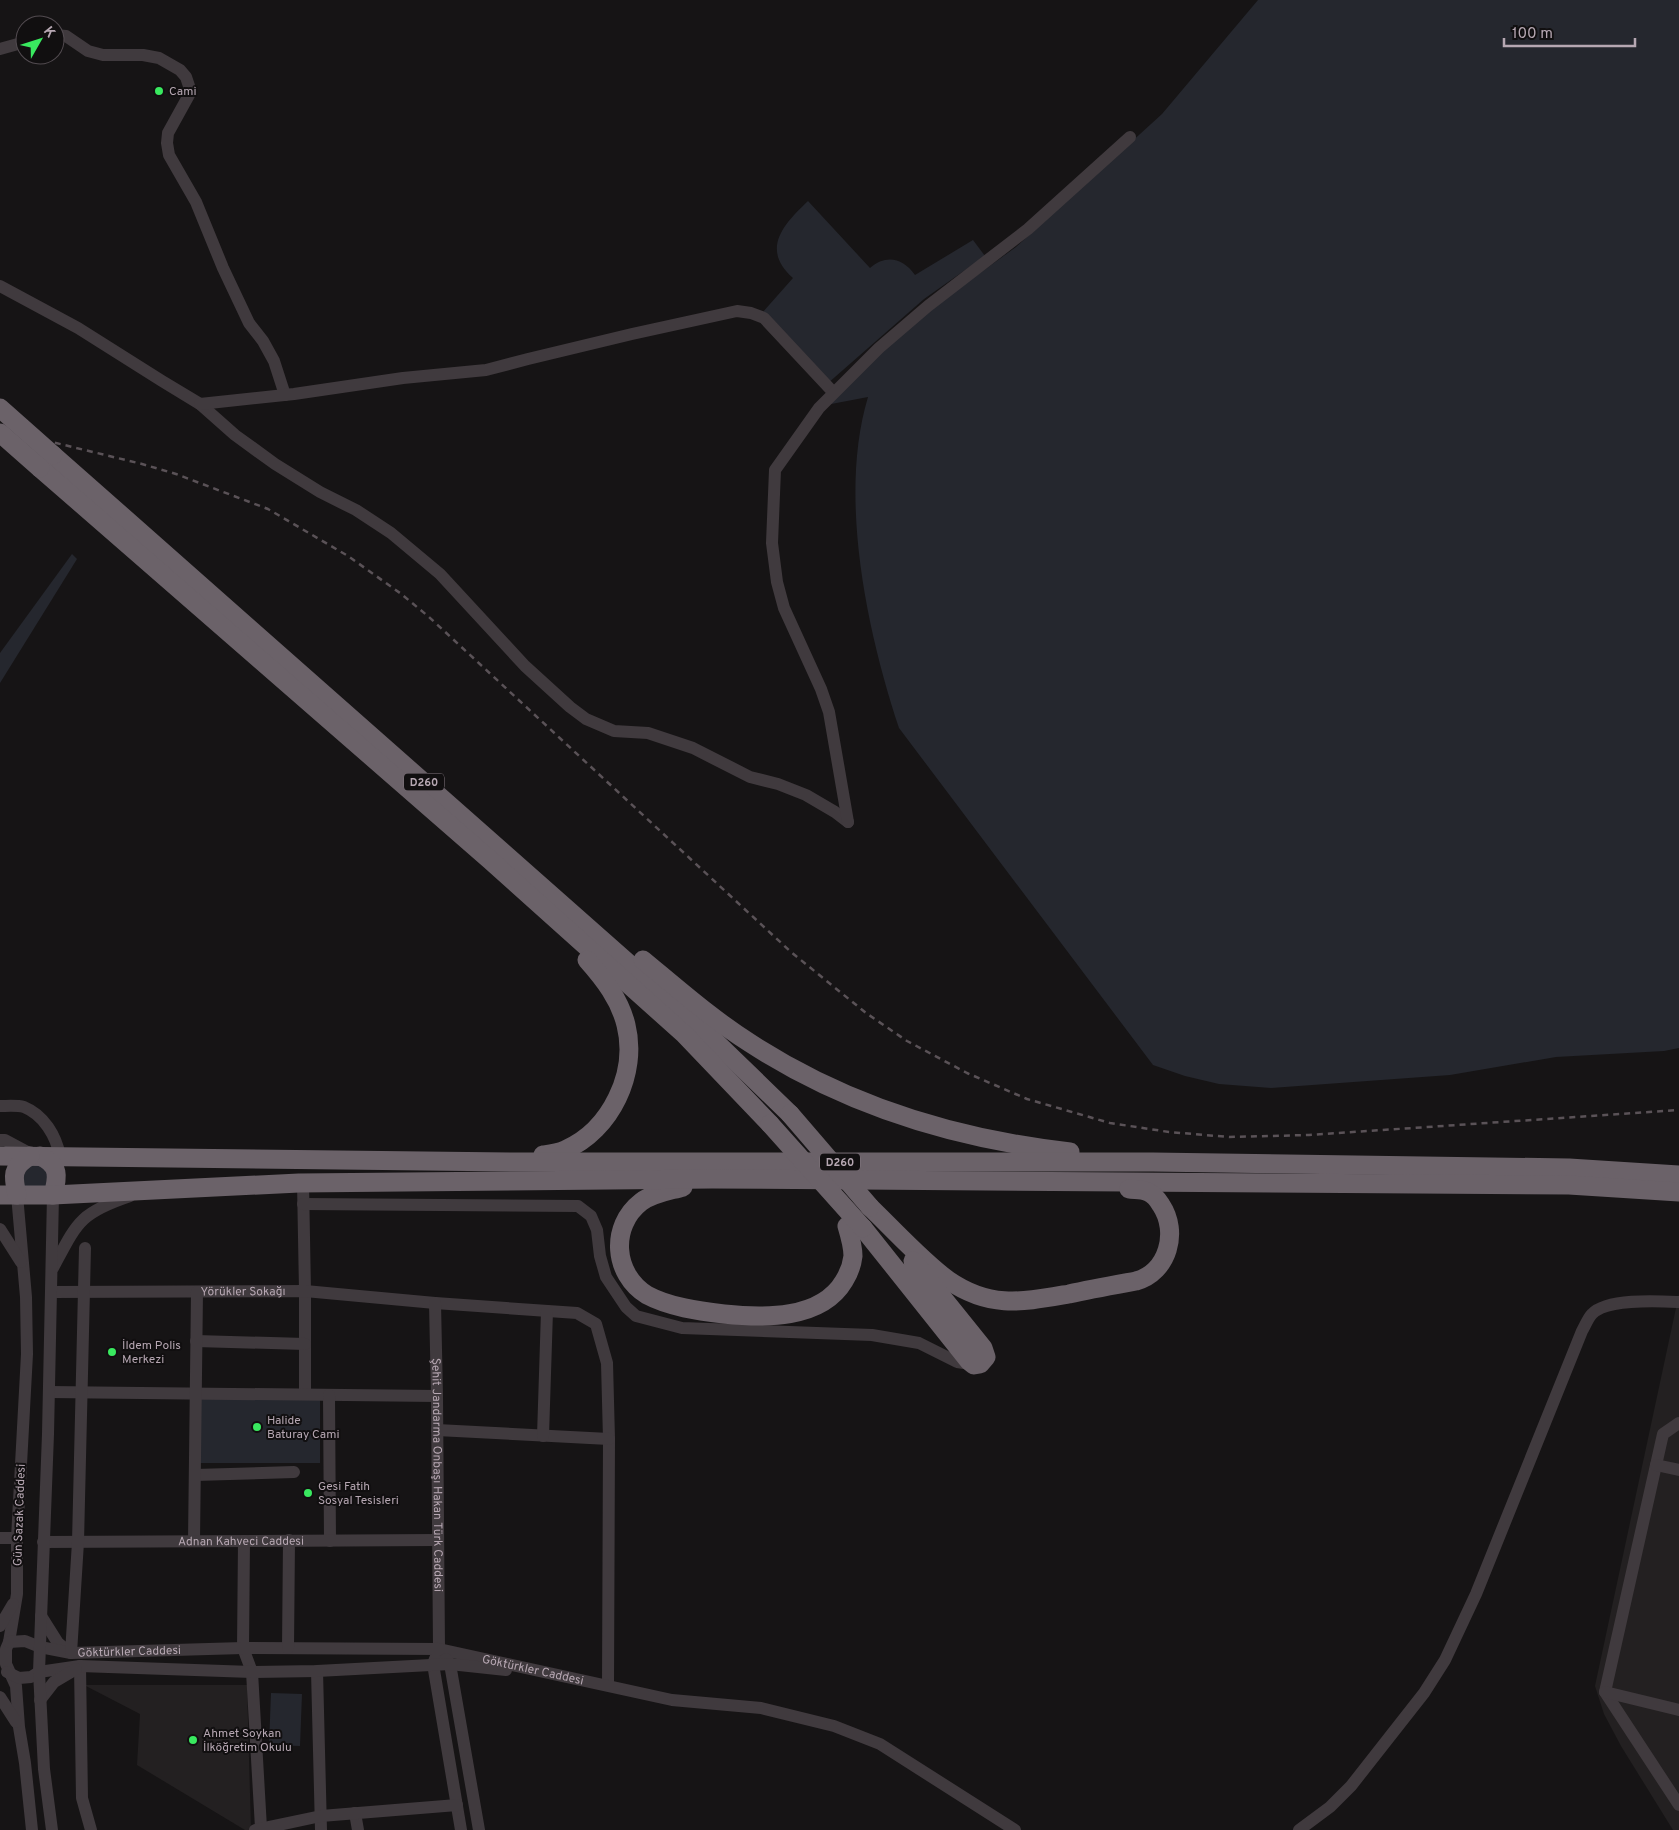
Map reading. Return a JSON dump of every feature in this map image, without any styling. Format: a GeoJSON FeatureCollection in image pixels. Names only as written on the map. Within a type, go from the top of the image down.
{"type":"FeatureCollection","features":[{"type":"Feature","properties":{"kind":"highway","name":"D260"},"geometry":{"type":"LineString","coordinates":[[0,408],[47,462],[494,854],[696,1023],[790,1114],[870,1207]]}},
{"type":"Feature","properties":{"kind":"highway","name":"D260"},"geometry":{"type":"LineString","coordinates":[[0,433],[47,462]]}},
{"type":"Feature","properties":{"kind":"highway","name":"D260"},"geometry":{"type":"LineString","coordinates":[[494,854],[684,1034],[770,1124],[855,1227]]}},
{"type":"Feature","properties":{"kind":"highway"},"geometry":{"type":"LineString","coordinates":[[494,854],[596,969],[620,1007],[629,1040],[623,1087],[602,1122],[582,1140],[564,1150],[517,1162]]}},
{"type":"Feature","properties":{"kind":"highway"},"geometry":{"type":"LineString","coordinates":[[494,854],[620,941],[727,1027],[773,1058],[817,1082],[895,1114],[968,1135],[1061,1151],[1153,1162]]}},
{"type":"Feature","properties":{"kind":"highway","name":"D260"},"geometry":{"type":"LineString","coordinates":[[0,1156],[517,1162],[1153,1162],[1569,1168],[1679,1175]]}},
{"type":"Feature","properties":{"kind":"highway"},"geometry":{"type":"LineString","coordinates":[[9,1195],[15,1171],[21,1162],[35,1156],[50,1162],[56,1170],[57,1180],[53,1195]]}},
{"type":"Feature","properties":{"kind":"highway","name":"D260"},"geometry":{"type":"LineString","coordinates":[[9,1195],[53,1195],[303,1183],[712,1179],[1569,1185],[1679,1192]]}},
{"type":"Feature","properties":{"kind":"highway"},"geometry":{"type":"LineString","coordinates":[[712,1179],[655,1194],[642,1201],[627,1217],[619,1239],[620,1256],[632,1282],[647,1294],[676,1305],[733,1315],[771,1315],[811,1308],[832,1297],[842,1285],[849,1272],[853,1256],[852,1244],[855,1227]]}},
{"type":"Feature","properties":{"kind":"highway"},"geometry":{"type":"LineString","coordinates":[[870,1207],[947,1279],[985,1298],[1005,1302],[1026,1302],[1136,1281],[1153,1273],[1165,1256],[1170,1239],[1169,1221],[1160,1202],[1148,1192],[1076,1181]]}},
{"type":"Feature","properties":{"kind":"highway"},"geometry":{"type":"LineString","coordinates":[[855,1227],[971,1364],[977,1365],[983,1362],[986,1357],[983,1348],[870,1207]]}},
{"type":"Feature","properties":{"kind":"street"},"geometry":{"type":"LineString","coordinates":[[65,36],[88,51],[103,55],[143,55],[159,58],[176,67],[186,77],[189,95],[168,132],[169,155],[196,202],[248,324],[263,342],[274,362],[285,395]]}},
{"type":"Feature","properties":{"kind":"street"},"geometry":{"type":"LineString","coordinates":[[0,286],[78,328],[200,404],[235,435],[275,464],[320,492],[356,510],[408,546],[440,574],[486,627],[525,666],[586,719],[614,731],[648,733],[694,748],[750,777],[778,784],[806,795],[848,822],[829,712],[821,689],[784,608],[777,582],[773,549],[775,470],[819,408],[833,392],[903,326],[1028,229],[1130,137]]}},
{"type":"Feature","properties":{"kind":"street"},"geometry":{"type":"LineString","coordinates":[[200,404],[285,395],[403,378],[486,370],[632,334],[737,311],[751,313],[764,318],[833,392]]}},
{"type":"Feature","properties":{"kind":"street"},"geometry":{"type":"LineString","coordinates":[[0,1106],[22,1106],[38,1116],[55,1138],[60,1156]]}},
{"type":"Feature","properties":{"kind":"street"},"geometry":{"type":"LineString","coordinates":[[0,1140],[6,1140],[35,1156]]}},
{"type":"Feature","properties":{"kind":"street"},"geometry":{"type":"LineString","coordinates":[[303,1183],[305,1394]]}},
{"type":"Feature","properties":{"kind":"street"},"geometry":{"type":"LineString","coordinates":[[52,1270],[70,1235],[84,1218],[101,1206],[148,1190]]}},
{"type":"Feature","properties":{"kind":"street","name":"Gün Sazak Caddesi"},"geometry":{"type":"LineString","coordinates":[[9,1195],[24,1267],[27,1326],[26,1383],[17,1538],[17,1598],[5,1647],[5,1672],[16,1686],[19,1728],[32,1830]]}},
{"type":"Feature","properties":{"kind":"street","name":"Gün Sazak Caddesi"},"geometry":{"type":"LineString","coordinates":[[52,1830],[44,1768],[39,1672],[49,1392],[53,1195]]}},
{"type":"Feature","properties":{"kind":"street"},"geometry":{"type":"LineString","coordinates":[[304,1204],[578,1206],[591,1216],[597,1230],[600,1256],[606,1277],[626,1307],[636,1316],[682,1328],[872,1335],[919,1343],[957,1362],[971,1364]]}},
{"type":"Feature","properties":{"kind":"street"},"geometry":{"type":"LineString","coordinates":[[0,1228],[24,1267]]}},
{"type":"Feature","properties":{"kind":"street"},"geometry":{"type":"LineString","coordinates":[[71,1653],[78,1542],[85,1248]]}},
{"type":"Feature","properties":{"kind":"street","name":"Yörükler Sokağı"},"geometry":{"type":"LineString","coordinates":[[51,1292],[305,1291],[577,1313],[596,1324],[607,1363],[609,1439],[608,1685]]}},
{"type":"Feature","properties":{"kind":"street"},"geometry":{"type":"LineString","coordinates":[[194,1541],[197,1292]]}},
{"type":"Feature","properties":{"kind":"street"},"geometry":{"type":"LineString","coordinates":[[1299,1830],[1330,1806],[1351,1786],[1424,1693],[1444,1660],[1476,1594],[1578,1340],[1592,1314],[1613,1303],[1679,1302]]}},
{"type":"Feature","properties":{"kind":"street","name":"Şehit Jandarma Onbaşı Hakan Türk Caddesi"},"geometry":{"type":"LineString","coordinates":[[432,1664],[439,1649],[438,1430],[435,1303]]}},
{"type":"Feature","properties":{"kind":"street"},"geometry":{"type":"LineString","coordinates":[[543,1436],[547,1311]]}},
{"type":"Feature","properties":{"kind":"street"},"geometry":{"type":"LineString","coordinates":[[196,1341],[305,1344]]}},
{"type":"Feature","properties":{"kind":"street"},"geometry":{"type":"LineString","coordinates":[[49,1392],[437,1396]]}},
{"type":"Feature","properties":{"kind":"street"},"geometry":{"type":"LineString","coordinates":[[329,1395],[330,1541]]}},
{"type":"Feature","properties":{"kind":"street"},"geometry":{"type":"LineString","coordinates":[[1679,1423],[1663,1434],[1605,1692],[1679,1805]]}},
{"type":"Feature","properties":{"kind":"street"},"geometry":{"type":"LineString","coordinates":[[438,1430],[609,1439]]}},
{"type":"Feature","properties":{"kind":"street"},"geometry":{"type":"LineString","coordinates":[[1656,1465],[1679,1470]]}},
{"type":"Feature","properties":{"kind":"street"},"geometry":{"type":"LineString","coordinates":[[195,1475],[294,1472]]}},
{"type":"Feature","properties":{"kind":"street"},"geometry":{"type":"LineString","coordinates":[[0,1538],[17,1538]]}},
{"type":"Feature","properties":{"kind":"street"},"geometry":{"type":"LineString","coordinates":[[288,1648],[289,1540]]}},
{"type":"Feature","properties":{"kind":"street","name":"Adnan Kahveci Caddesi"},"geometry":{"type":"LineString","coordinates":[[43,1542],[438,1540]]}},
{"type":"Feature","properties":{"kind":"street"},"geometry":{"type":"LineString","coordinates":[[244,1541],[243,1648],[252,1672],[258,1829],[321,1816],[457,1805]]}},
{"type":"Feature","properties":{"kind":"street"},"geometry":{"type":"LineString","coordinates":[[0,1626],[17,1598]]}},
{"type":"Feature","properties":{"kind":"street"},"geometry":{"type":"LineString","coordinates":[[41,1616],[58,1643],[71,1653]]}},
{"type":"Feature","properties":{"kind":"street"},"geometry":{"type":"LineString","coordinates":[[5,1647],[25,1641],[40,1647]]}},
{"type":"Feature","properties":{"kind":"street","name":"Göktürkler Caddesi"},"geometry":{"type":"LineString","coordinates":[[40,1647],[71,1653],[243,1648],[439,1649],[578,1678]]}},
{"type":"Feature","properties":{"kind":"street"},"geometry":{"type":"LineString","coordinates":[[439,1649],[450,1664],[479,1830]]}},
{"type":"Feature","properties":{"kind":"street"},"geometry":{"type":"LineString","coordinates":[[432,1664],[461,1830]]}},
{"type":"Feature","properties":{"kind":"street","name":"Göktürkler Caddesi"},"geometry":{"type":"LineString","coordinates":[[39,1672],[80,1666],[252,1672],[317,1671],[450,1664],[578,1678]]}},
{"type":"Feature","properties":{"kind":"street"},"geometry":{"type":"LineString","coordinates":[[40,1700],[54,1682],[80,1666]]}},
{"type":"Feature","properties":{"kind":"street"},"geometry":{"type":"LineString","coordinates":[[80,1666],[82,1798],[91,1830]]}},
{"type":"Feature","properties":{"kind":"street"},"geometry":{"type":"LineString","coordinates":[[317,1671],[321,1830]]}},
{"type":"Feature","properties":{"kind":"street"},"geometry":{"type":"LineString","coordinates":[[5,1672],[19,1678],[31,1677],[39,1672]]}},
{"type":"Feature","properties":{"kind":"street"},"geometry":{"type":"LineString","coordinates":[[578,1678],[672,1700],[761,1708],[834,1726],[880,1744],[1015,1830]]}},
{"type":"Feature","properties":{"kind":"street"},"geometry":{"type":"LineString","coordinates":[[1605,1692],[1679,1710]]}},
{"type":"Feature","properties":{"kind":"street"},"geometry":{"type":"LineString","coordinates":[[0,1697],[19,1728]]}},
{"type":"Feature","properties":{"kind":"street"},"geometry":{"type":"LineString","coordinates":[[355,1814],[358,1830]]}},
{"type":"Feature","properties":{"kind":"shaded area"},"geometry":{"type":"Polygon","coordinates":[[[1258,0],[1679,0],[1679,1048],[1664,1051],[1556,1057],[1450,1075],[1271,1088],[1219,1084],[1185,1076],[1153,1065],[899,728],[876,650],[860,564],[856,520],[856,477],[859,436],[868,397],[826,405],[878,355],[933,307],[1016,247],[1162,114],[1258,0]]]}},
{"type":"Feature","properties":{"kind":"shaded area"},"geometry":{"type":"Polygon","coordinates":[[[808,201],[870,268],[882,261],[894,260],[905,265],[915,275],[973,240],[985,256],[924,299],[827,384],[762,313],[793,278],[783,267],[778,257],[777,247],[779,237],[784,228],[808,201]]]}},
{"type":"Feature","properties":{"kind":"shaded area"},"geometry":{"type":"Polygon","coordinates":[[[72,554],[77,559],[0,683],[0,653],[72,554]]]}},
{"type":"Feature","properties":{"kind":"shaded area"},"geometry":{"type":"Polygon","coordinates":[[[38,1164],[48,1173],[47,1186],[24,1186],[22,1177],[29,1166],[38,1164]]]}},
{"type":"Feature","properties":{"kind":"shaded area"},"geometry":{"type":"Polygon","coordinates":[[[1679,1294],[1679,1830],[1673,1830],[1621,1746],[1604,1714],[1595,1686],[1679,1294]]]}},
{"type":"Feature","properties":{"kind":"shaded area"},"geometry":{"type":"Polygon","coordinates":[[[199,1398],[320,1398],[320,1463],[199,1463],[199,1398]]]}},
{"type":"Feature","properties":{"kind":"shaded area","name":"Ahmet Soykan İlköğretim Okulu"},"geometry":{"type":"Polygon","coordinates":[[[84,1685],[247,1685],[251,1830],[245,1830],[137,1765],[140,1714],[84,1685]]]}},
{"type":"Feature","properties":{"kind":"shaded area"},"geometry":{"type":"Polygon","coordinates":[[[271,1693],[302,1694],[300,1746],[269,1745],[271,1693]]]}},
{"type":"Feature","properties":{"kind":"railway"},"geometry":{"type":"LineString","coordinates":[[0,439],[52,442],[176,474],[268,509],[348,556],[400,593],[429,617],[791,952],[866,1013],[907,1041],[967,1073],[1027,1099],[1110,1123],[1169,1132],[1229,1137],[1309,1135],[1679,1110]]}},
{"type":"Feature","properties":{"kind":"place","name":"Cami"},"geometry":{"type":"Point","coordinates":[159,91]}},
{"type":"Feature","properties":{"kind":"place","name":"İldem Polis Merkezi"},"geometry":{"type":"Point","coordinates":[112,1352]}},
{"type":"Feature","properties":{"kind":"place","name":"Halide Baturay Cami"},"geometry":{"type":"Point","coordinates":[257,1427]}},
{"type":"Feature","properties":{"kind":"place","name":"Gesi Fatih Sosyal Tesisleri"},"geometry":{"type":"Point","coordinates":[308,1493]}},
{"type":"Feature","properties":{"kind":"place","name":"Ahmet Soykan İlköğretim Okulu"},"geometry":{"type":"Point","coordinates":[193,1740]}}]}
